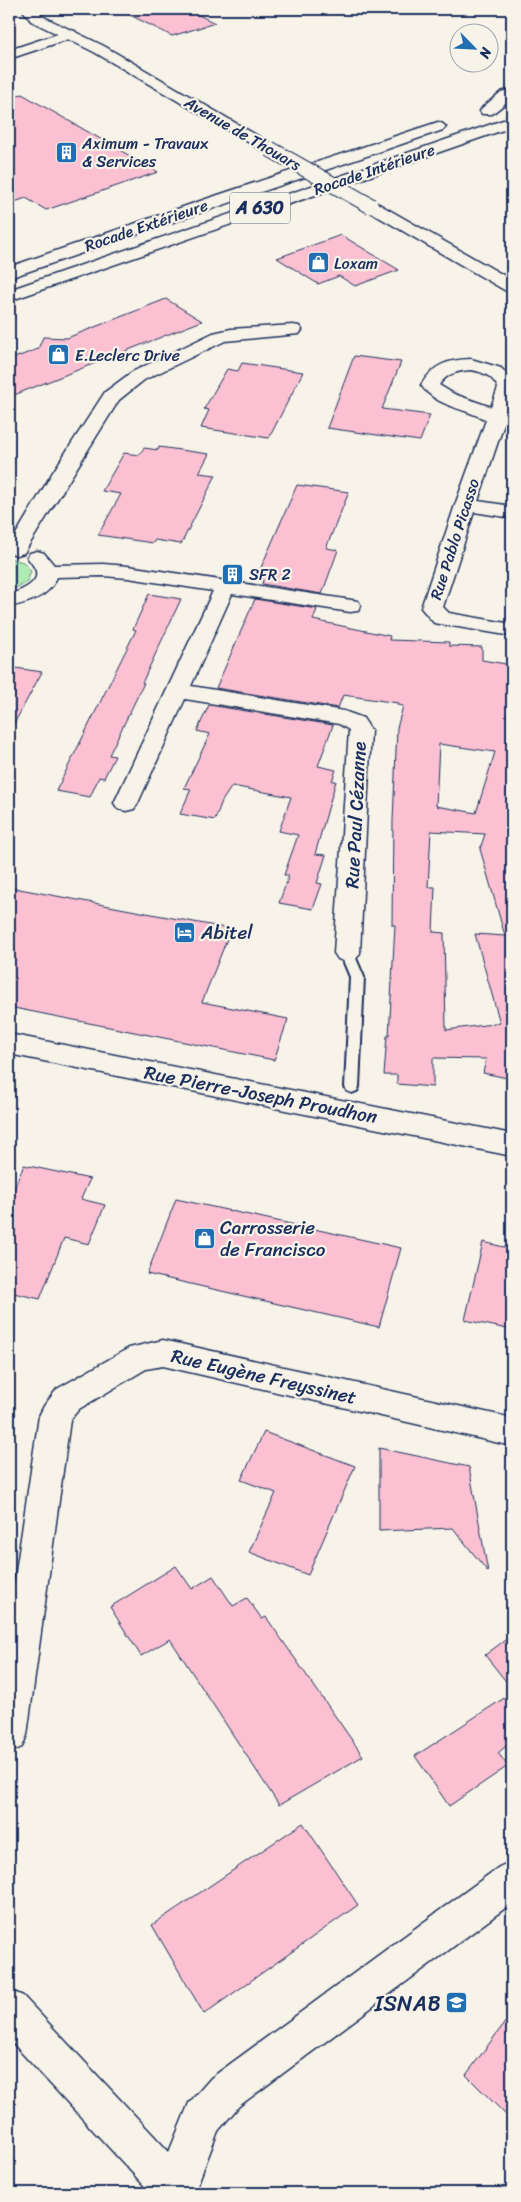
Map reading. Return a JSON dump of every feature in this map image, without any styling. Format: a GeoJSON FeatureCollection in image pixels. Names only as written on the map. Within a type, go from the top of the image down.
{"type":"FeatureCollection","features":[{"type":"Feature","properties":{"kind":"main road","name":"Avenue de Thouars"},"geometry":{"type":"LineString","coordinates":[[14,15],[32,13],[512,287]]}},
{"type":"Feature","properties":{"kind":"main road"},"geometry":{"type":"LineString","coordinates":[[9,55],[70,34]]}},
{"type":"Feature","properties":{"kind":"main road"},"geometry":{"type":"LineString","coordinates":[[487,111],[512,92]]}},
{"type":"Feature","properties":{"kind":"main road"},"geometry":{"type":"LineString","coordinates":[[468,118],[512,103]]}},
{"type":"Feature","properties":{"kind":"main road","name":"Rocade Intérieure"},"geometry":{"type":"LineString","coordinates":[[9,296],[512,122]]}},
{"type":"Feature","properties":{"kind":"main road","name":"Rocade Extérieure"},"geometry":{"type":"LineString","coordinates":[[9,273],[215,201],[449,124]]}},
{"type":"Feature","properties":{"kind":"main road"},"geometry":{"type":"LineString","coordinates":[[450,143],[512,128]]}},
{"type":"Feature","properties":{"kind":"main road"},"geometry":{"type":"LineString","coordinates":[[9,601],[21,599],[35,592],[45,582],[47,571],[45,564],[38,557],[13,549],[91,426],[112,396],[122,386],[138,376],[219,337],[231,334],[294,330]]}},
{"type":"Feature","properties":{"kind":"main road","name":"Rue Pablo Picasso"},"geometry":{"type":"LineString","coordinates":[[496,418],[465,505],[432,608],[442,618],[512,630]]}},
{"type":"Feature","properties":{"kind":"main road"},"geometry":{"type":"LineString","coordinates":[[465,505],[512,512]]}},
{"type":"Feature","properties":{"kind":"main road"},"geometry":{"type":"LineString","coordinates":[[47,571],[103,570],[128,572],[350,606]]}},
{"type":"Feature","properties":{"kind":"main road"},"geometry":{"type":"LineString","coordinates":[[126,803],[225,587]]}},
{"type":"Feature","properties":{"kind":"main road","name":"Rue Paul Cézanne"},"geometry":{"type":"LineString","coordinates":[[177,692],[344,718],[355,723],[360,730],[347,953]]}},
{"type":"Feature","properties":{"kind":"main road","name":"Rue Pierre-Joseph Proudhon"},"geometry":{"type":"LineString","coordinates":[[9,1044],[512,1145]]}},
{"type":"Feature","properties":{"kind":"main road","name":"Rue Eugène Freyssinet"},"geometry":{"type":"LineString","coordinates":[[9,1735],[56,1416],[68,1399],[82,1390],[140,1357],[163,1353],[512,1432]]}},
{"type":"Feature","properties":{"kind":"main road"},"geometry":{"type":"LineString","coordinates":[[9,2010],[176,2192],[204,2117],[226,2092],[512,1880]]}},
{"type":"Feature","properties":{"kind":"lane","name":"Rue Paul Cézanne"},"geometry":{"type":"LineString","coordinates":[[347,953],[357,977],[352,1087]]}},
{"type":"Feature","properties":{"kind":"green space"},"geometry":{"type":"Polygon","coordinates":[[[9,558],[23,562],[31,571],[27,582],[9,591],[9,558]]]}},
{"type":"Feature","properties":{"kind":"building"},"geometry":{"type":"Polygon","coordinates":[[[118,9],[186,9],[215,23],[172,36],[118,9]]]}},
{"type":"Feature","properties":{"kind":"building","name":"Aximum - Travaux & Services"},"geometry":{"type":"Polygon","coordinates":[[[22,94],[158,172],[46,210],[26,198],[9,204],[9,98],[22,94]]]}},
{"type":"Feature","properties":{"kind":"building"},"geometry":{"type":"Polygon","coordinates":[[[341,235],[399,270],[355,286],[339,276],[318,284],[277,258],[341,235]]]}},
{"type":"Feature","properties":{"kind":"building"},"geometry":{"type":"Polygon","coordinates":[[[166,299],[202,321],[9,397],[9,360],[38,349],[43,337],[67,338],[166,299]]]}},
{"type":"Feature","properties":{"kind":"building"},"geometry":{"type":"Polygon","coordinates":[[[354,356],[401,362],[382,409],[430,415],[420,441],[327,428],[354,356]]]}},
{"type":"Feature","properties":{"kind":"building"},"geometry":{"type":"Polygon","coordinates":[[[242,363],[303,372],[269,438],[201,428],[209,410],[204,409],[227,369],[238,371],[242,363]]]}},
{"type":"Feature","properties":{"kind":"building"},"geometry":{"type":"Polygon","coordinates":[[[159,447],[209,454],[199,473],[216,475],[181,544],[155,540],[153,543],[98,535],[121,494],[102,491],[124,453],[139,455],[144,448],[158,450],[159,447]]]}},
{"type":"Feature","properties":{"kind":"building"},"geometry":{"type":"Polygon","coordinates":[[[297,485],[349,492],[326,548],[338,550],[322,594],[262,584],[263,580],[256,579],[297,485]]]}},
{"type":"Feature","properties":{"kind":"building"},"geometry":{"type":"Polygon","coordinates":[[[149,594],[181,599],[142,683],[144,683],[109,755],[115,756],[104,778],[99,777],[90,797],[56,791],[136,630],[133,629],[149,594]]]}},
{"type":"Feature","properties":{"kind":"building"},"geometry":{"type":"Polygon","coordinates":[[[255,599],[317,609],[313,620],[390,636],[389,640],[449,642],[449,646],[482,647],[482,660],[512,665],[512,1079],[483,1073],[486,1059],[433,1058],[433,1087],[397,1084],[397,1075],[384,1075],[387,1036],[389,1036],[395,925],[392,925],[393,820],[397,728],[403,706],[397,705],[398,703],[343,695],[338,708],[216,688],[255,599]],[[439,744],[436,806],[476,813],[495,752],[439,744]],[[431,831],[428,887],[435,887],[433,932],[444,933],[446,1030],[500,1023],[475,934],[505,936],[480,849],[485,834],[431,831]]]}},
{"type":"Feature","properties":{"kind":"building"},"geometry":{"type":"Polygon","coordinates":[[[9,667],[42,672],[9,733],[9,667]]]}},
{"type":"Feature","properties":{"kind":"building"},"geometry":{"type":"Polygon","coordinates":[[[209,705],[333,725],[318,766],[336,770],[332,781],[336,781],[315,854],[326,855],[317,883],[322,884],[313,909],[279,903],[289,875],[284,875],[298,835],[279,831],[291,797],[232,786],[222,801],[215,820],[180,814],[191,789],[184,788],[210,734],[197,731],[209,705]]]}},
{"type":"Feature","properties":{"kind":"building"},"geometry":{"type":"Polygon","coordinates":[[[9,887],[231,929],[202,1002],[288,1019],[274,1060],[9,1007],[9,887]]]}},
{"type":"Feature","properties":{"kind":"building"},"geometry":{"type":"Polygon","coordinates":[[[24,1165],[90,1179],[81,1199],[105,1205],[89,1244],[64,1238],[40,1299],[9,1292],[9,1200],[24,1165]]]}},
{"type":"Feature","properties":{"kind":"building"},"geometry":{"type":"Polygon","coordinates":[[[176,1199],[401,1248],[379,1327],[147,1274],[176,1199]]]}},
{"type":"Feature","properties":{"kind":"building"},"geometry":{"type":"Polygon","coordinates":[[[483,1242],[512,1249],[512,1330],[465,1320],[483,1242]]]}},
{"type":"Feature","properties":{"kind":"building"},"geometry":{"type":"Polygon","coordinates":[[[264,1432],[355,1466],[308,1575],[249,1552],[276,1493],[241,1480],[264,1432]]]}},
{"type":"Feature","properties":{"kind":"building"},"geometry":{"type":"Polygon","coordinates":[[[379,1448],[469,1467],[488,1572],[453,1528],[379,1531],[379,1448]]]}},
{"type":"Feature","properties":{"kind":"building"},"geometry":{"type":"Polygon","coordinates":[[[176,1566],[192,1589],[213,1576],[233,1606],[247,1598],[262,1619],[266,1617],[363,1756],[279,1805],[170,1639],[141,1656],[110,1607],[176,1566]]]}},
{"type":"Feature","properties":{"kind":"building"},"geometry":{"type":"Polygon","coordinates":[[[512,1635],[512,1689],[485,1655],[512,1635]]]}},
{"type":"Feature","properties":{"kind":"building"},"geometry":{"type":"Polygon","coordinates":[[[512,1693],[512,1741],[498,1753],[508,1766],[449,1806],[415,1756],[512,1693]]]}},
{"type":"Feature","properties":{"kind":"building"},"geometry":{"type":"Polygon","coordinates":[[[303,1823],[358,1905],[204,2014],[152,1925],[303,1823]]]}},
{"type":"Feature","properties":{"kind":"building"},"geometry":{"type":"Polygon","coordinates":[[[512,2013],[512,2121],[466,2075],[512,2013]]]}},
{"type":"Feature","properties":{"kind":"place","name":"Aximum - Travaux & Services"},"geometry":{"type":"Point","coordinates":[66,152]}},
{"type":"Feature","properties":{"kind":"place","name":"Loxam"},"geometry":{"type":"Point","coordinates":[318,263]}},
{"type":"Feature","properties":{"kind":"place","name":"E.Leclerc Drive"},"geometry":{"type":"Point","coordinates":[59,355]}},
{"type":"Feature","properties":{"kind":"place","name":"SFR 2"},"geometry":{"type":"Point","coordinates":[233,574]}},
{"type":"Feature","properties":{"kind":"place","name":"Abitel"},"geometry":{"type":"Point","coordinates":[185,932]}},
{"type":"Feature","properties":{"kind":"place","name":"Carrosserie de Francisco"},"geometry":{"type":"Point","coordinates":[204,1238]}},
{"type":"Feature","properties":{"kind":"place","name":"ISNAB"},"geometry":{"type":"Point","coordinates":[457,2003]}}]}
